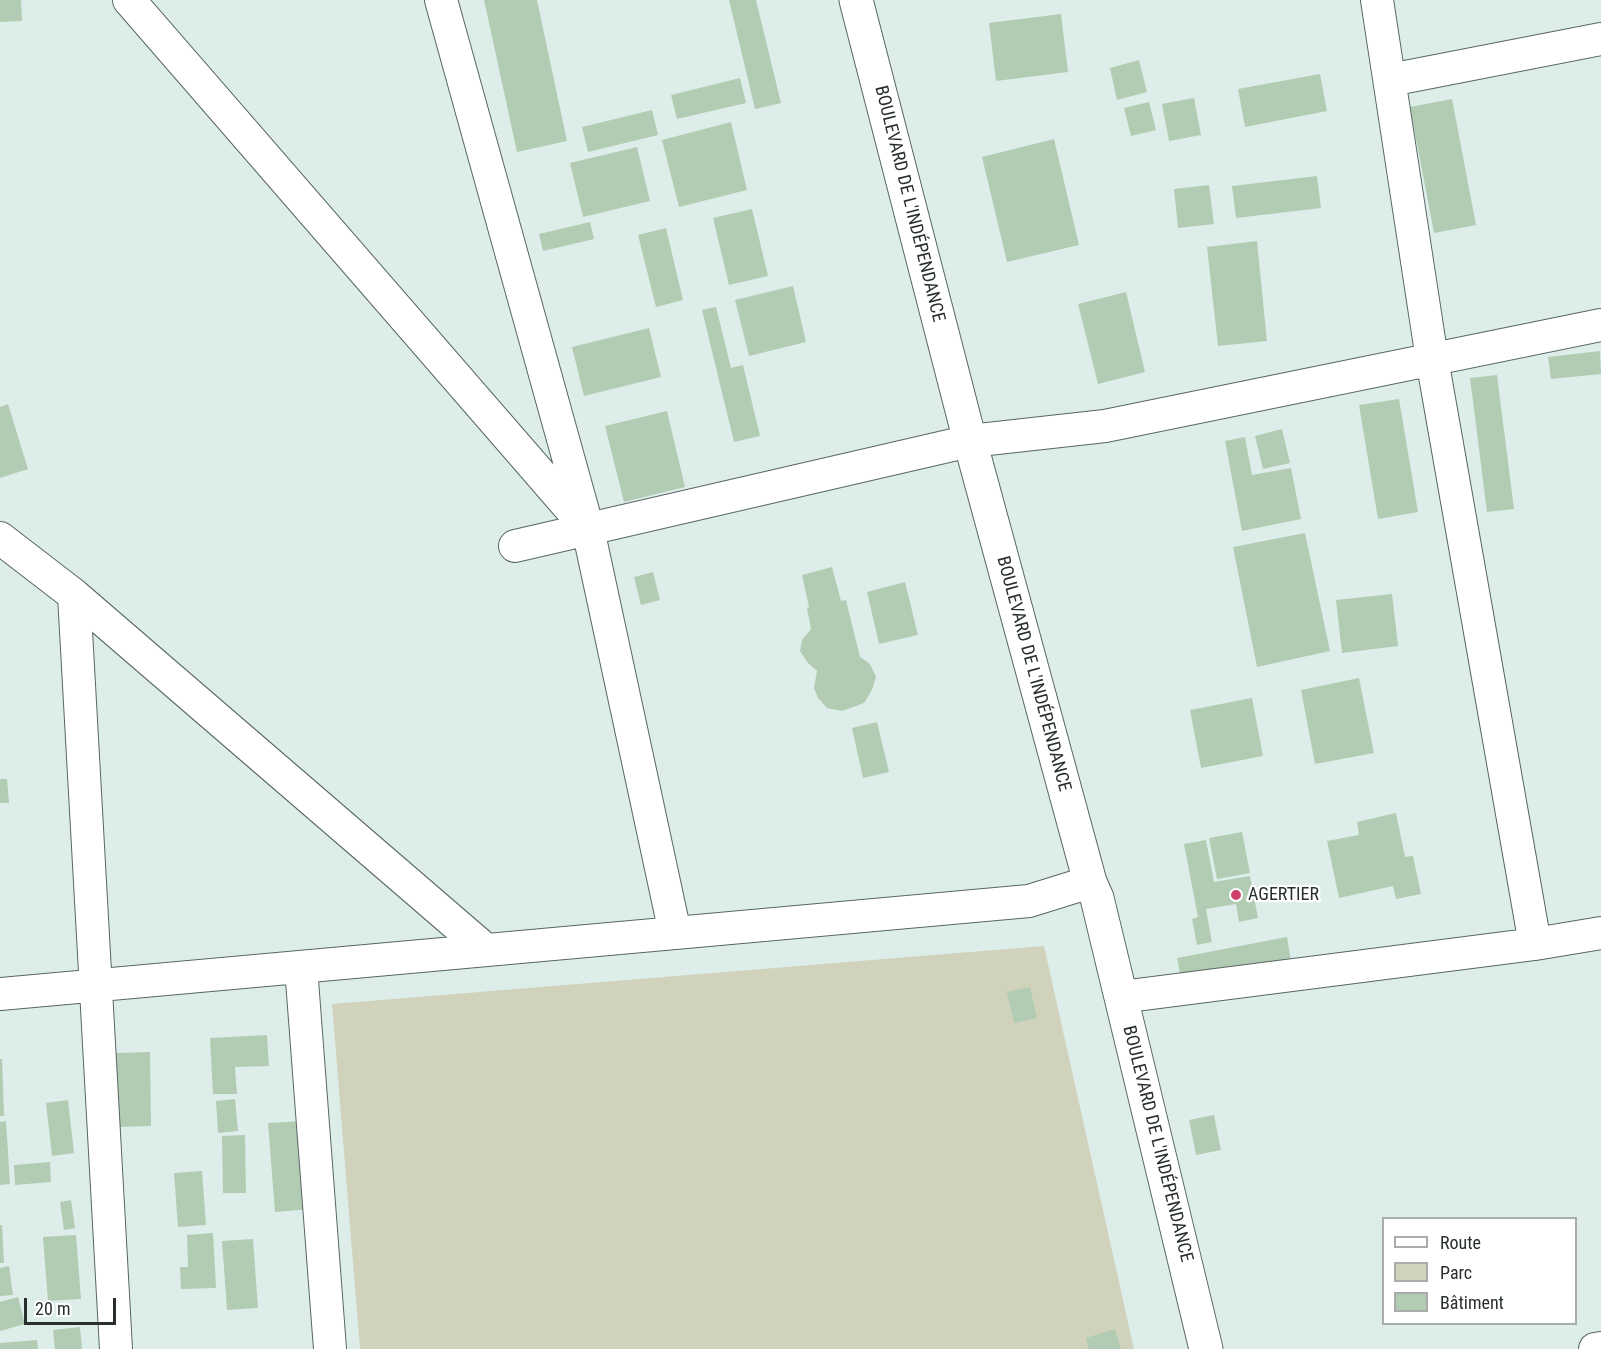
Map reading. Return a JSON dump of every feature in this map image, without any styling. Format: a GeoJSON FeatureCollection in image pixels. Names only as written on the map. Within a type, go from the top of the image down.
{"type":"FeatureCollection","features":[{"type":"Feature","properties":{"kind":"highway","name":"BOULEVARD DE L'INDÉPENDANCE"},"geometry":{"type":"LineString","coordinates":[[856,0],[970,441],[1090,882],[1097,898],[1206,1349]]}},
{"type":"Feature","properties":{"kind":"street"},"geometry":{"type":"LineString","coordinates":[[129,0],[588,529]]}},
{"type":"Feature","properties":{"kind":"street"},"geometry":{"type":"LineString","coordinates":[[441,0],[588,529],[675,933]]}},
{"type":"Feature","properties":{"kind":"street"},"geometry":{"type":"LineString","coordinates":[[1377,0],[1432,359],[1535,944]]}},
{"type":"Feature","properties":{"kind":"street"},"geometry":{"type":"LineString","coordinates":[[1390,80],[1601,39]]}},
{"type":"Feature","properties":{"kind":"street"},"geometry":{"type":"LineString","coordinates":[[515,546],[970,441],[1105,426],[1601,325]]}},
{"type":"Feature","properties":{"kind":"street"},"geometry":{"type":"LineString","coordinates":[[0,538],[74,595],[486,950]]}},
{"type":"Feature","properties":{"kind":"street"},"geometry":{"type":"LineString","coordinates":[[74,595],[116,1349]]}},
{"type":"Feature","properties":{"kind":"street"},"geometry":{"type":"LineString","coordinates":[[0,994],[1029,901],[1090,882]]}},
{"type":"Feature","properties":{"kind":"street"},"geometry":{"type":"LineString","coordinates":[[1121,997],[1535,944],[1601,933]]}},
{"type":"Feature","properties":{"kind":"street"},"geometry":{"type":"LineString","coordinates":[[301,967],[330,1349]]}},
{"type":"Feature","properties":{"kind":"street"},"geometry":{"type":"LineString","coordinates":[[1595,1349],[1601,1348]]}},
{"type":"Feature","properties":{"kind":"green space"},"geometry":{"type":"Polygon","coordinates":[[[1044,946],[1134,1349],[360,1349],[332,1004],[1044,946]]]}},
{"type":"Feature","properties":{"kind":"building"},"geometry":{"type":"Polygon","coordinates":[[[0,0],[21,0],[22,21],[0,22],[0,0]]]}},
{"type":"Feature","properties":{"kind":"building"},"geometry":{"type":"Polygon","coordinates":[[[484,0],[537,0],[567,141],[517,152],[484,0]]]}},
{"type":"Feature","properties":{"kind":"building"},"geometry":{"type":"Polygon","coordinates":[[[729,0],[756,0],[781,103],[755,109],[729,0]]]}},
{"type":"Feature","properties":{"kind":"building"},"geometry":{"type":"Polygon","coordinates":[[[1061,14],[1068,72],[996,81],[989,23],[1061,14]]]}},
{"type":"Feature","properties":{"kind":"building"},"geometry":{"type":"Polygon","coordinates":[[[1139,60],[1147,92],[1117,100],[1110,68],[1139,60]]]}},
{"type":"Feature","properties":{"kind":"building"},"geometry":{"type":"Polygon","coordinates":[[[1320,74],[1327,111],[1245,127],[1238,89],[1320,74]]]}},
{"type":"Feature","properties":{"kind":"building"},"geometry":{"type":"Polygon","coordinates":[[[740,78],[746,103],[677,119],[671,95],[740,78]]]}},
{"type":"Feature","properties":{"kind":"building"},"geometry":{"type":"Polygon","coordinates":[[[1194,98],[1201,135],[1169,141],[1162,104],[1194,98]]]}},
{"type":"Feature","properties":{"kind":"building"},"geometry":{"type":"Polygon","coordinates":[[[1452,99],[1476,225],[1434,233],[1410,107],[1452,99]]]}},
{"type":"Feature","properties":{"kind":"building"},"geometry":{"type":"Polygon","coordinates":[[[1149,102],[1156,130],[1131,136],[1124,108],[1149,102]]]}},
{"type":"Feature","properties":{"kind":"building"},"geometry":{"type":"Polygon","coordinates":[[[652,110],[658,135],[588,152],[582,127],[652,110]]]}},
{"type":"Feature","properties":{"kind":"building"},"geometry":{"type":"Polygon","coordinates":[[[731,122],[747,190],[679,207],[662,140],[731,122]]]}},
{"type":"Feature","properties":{"kind":"building"},"geometry":{"type":"Polygon","coordinates":[[[1054,139],[1079,245],[1007,262],[982,157],[1054,139]]]}},
{"type":"Feature","properties":{"kind":"building"},"geometry":{"type":"Polygon","coordinates":[[[637,147],[650,201],[583,217],[570,163],[637,147]]]}},
{"type":"Feature","properties":{"kind":"building"},"geometry":{"type":"Polygon","coordinates":[[[1317,176],[1321,208],[1236,218],[1232,186],[1317,176]]]}},
{"type":"Feature","properties":{"kind":"building"},"geometry":{"type":"Polygon","coordinates":[[[1209,185],[1214,224],[1178,228],[1174,189],[1209,185]]]}},
{"type":"Feature","properties":{"kind":"building"},"geometry":{"type":"Polygon","coordinates":[[[752,209],[768,276],[729,285],[713,218],[752,209]]]}},
{"type":"Feature","properties":{"kind":"building"},"geometry":{"type":"Polygon","coordinates":[[[590,222],[594,239],[543,251],[539,234],[590,222]]]}},
{"type":"Feature","properties":{"kind":"building"},"geometry":{"type":"Polygon","coordinates":[[[666,228],[683,300],[656,307],[638,235],[666,228]]]}},
{"type":"Feature","properties":{"kind":"building"},"geometry":{"type":"Polygon","coordinates":[[[1257,241],[1267,341],[1218,346],[1207,247],[1257,241]]]}},
{"type":"Feature","properties":{"kind":"building"},"geometry":{"type":"Polygon","coordinates":[[[793,286],[806,342],[749,356],[735,300],[793,286]]]}},
{"type":"Feature","properties":{"kind":"building"},"geometry":{"type":"Polygon","coordinates":[[[1126,292],[1145,372],[1098,384],[1078,304],[1126,292]]]}},
{"type":"Feature","properties":{"kind":"building"},"geometry":{"type":"Polygon","coordinates":[[[716,307],[731,368],[743,365],[760,436],[734,442],[702,310],[716,307]]]}},
{"type":"Feature","properties":{"kind":"building"},"geometry":{"type":"Polygon","coordinates":[[[649,328],[661,377],[584,396],[572,347],[649,328]]]}},
{"type":"Feature","properties":{"kind":"building"},"geometry":{"type":"Polygon","coordinates":[[[1600,351],[1601,374],[1551,379],[1548,357],[1600,351]]]}},
{"type":"Feature","properties":{"kind":"building"},"geometry":{"type":"Polygon","coordinates":[[[1497,375],[1514,509],[1487,512],[1470,378],[1497,375]]]}},
{"type":"Feature","properties":{"kind":"building"},"geometry":{"type":"Polygon","coordinates":[[[1399,399],[1418,512],[1378,519],[1359,405],[1399,399]]]}},
{"type":"Feature","properties":{"kind":"building"},"geometry":{"type":"Polygon","coordinates":[[[8,404],[28,469],[0,478],[0,407],[8,404]]]}},
{"type":"Feature","properties":{"kind":"building"},"geometry":{"type":"Polygon","coordinates":[[[667,411],[685,487],[624,502],[605,426],[667,411]]]}},
{"type":"Feature","properties":{"kind":"building"},"geometry":{"type":"Polygon","coordinates":[[[1282,429],[1290,463],[1263,469],[1255,436],[1282,429]]]}},
{"type":"Feature","properties":{"kind":"building"},"geometry":{"type":"Polygon","coordinates":[[[1245,437],[1252,475],[1291,468],[1301,519],[1242,531],[1225,441],[1245,437]]]}},
{"type":"Feature","properties":{"kind":"building"},"geometry":{"type":"Polygon","coordinates":[[[1305,533],[1330,651],[1257,667],[1233,547],[1305,533]]]}},
{"type":"Feature","properties":{"kind":"building"},"geometry":{"type":"Polygon","coordinates":[[[832,567],[841,601],[846,600],[860,657],[870,664],[876,677],[872,690],[864,703],[842,711],[827,708],[818,698],[814,688],[817,671],[800,651],[802,640],[811,629],[802,575],[832,567]]]}},
{"type":"Feature","properties":{"kind":"building"},"geometry":{"type":"Polygon","coordinates":[[[653,572],[660,600],[641,605],[634,577],[653,572]]]}},
{"type":"Feature","properties":{"kind":"building"},"geometry":{"type":"Polygon","coordinates":[[[905,582],[918,635],[879,644],[867,592],[905,582]]]}},
{"type":"Feature","properties":{"kind":"building"},"geometry":{"type":"Polygon","coordinates":[[[1392,594],[1398,646],[1342,653],[1336,600],[1392,594]]]}},
{"type":"Feature","properties":{"kind":"building"},"geometry":{"type":"Polygon","coordinates":[[[1359,678],[1374,753],[1315,764],[1301,690],[1359,678]]]}},
{"type":"Feature","properties":{"kind":"building"},"geometry":{"type":"Polygon","coordinates":[[[1252,698],[1263,756],[1201,768],[1190,710],[1252,698]]]}},
{"type":"Feature","properties":{"kind":"building"},"geometry":{"type":"Polygon","coordinates":[[[877,722],[889,772],[863,778],[852,728],[877,722]]]}},
{"type":"Feature","properties":{"kind":"building"},"geometry":{"type":"Polygon","coordinates":[[[0,779],[7,779],[9,803],[0,803],[0,779]]]}},
{"type":"Feature","properties":{"kind":"building"},"geometry":{"type":"Polygon","coordinates":[[[1396,813],[1405,857],[1413,856],[1421,894],[1396,899],[1393,886],[1339,898],[1327,841],[1359,835],[1357,822],[1396,813]]]}},
{"type":"Feature","properties":{"kind":"building"},"geometry":{"type":"Polygon","coordinates":[[[1242,832],[1250,873],[1217,879],[1209,838],[1242,832]]]}},
{"type":"Feature","properties":{"kind":"building"},"geometry":{"type":"Polygon","coordinates":[[[1206,840],[1214,882],[1250,876],[1258,918],[1239,922],[1236,904],[1206,909],[1212,942],[1197,945],[1192,919],[1198,917],[1184,844],[1206,840]]]}},
{"type":"Feature","properties":{"kind":"building"},"geometry":{"type":"Polygon","coordinates":[[[1287,937],[1291,961],[1182,983],[1177,958],[1287,937]]]}},
{"type":"Feature","properties":{"kind":"building"},"geometry":{"type":"Polygon","coordinates":[[[1030,987],[1037,1018],[1014,1023],[1007,992],[1030,987]]]}},
{"type":"Feature","properties":{"kind":"building"},"geometry":{"type":"Polygon","coordinates":[[[267,1035],[269,1066],[235,1067],[237,1094],[213,1094],[210,1038],[267,1035]]]}},
{"type":"Feature","properties":{"kind":"building"},"geometry":{"type":"Polygon","coordinates":[[[150,1052],[151,1126],[118,1127],[116,1053],[150,1052]]]}},
{"type":"Feature","properties":{"kind":"building"},"geometry":{"type":"Polygon","coordinates":[[[0,1059],[2,1059],[4,1116],[0,1116],[0,1059]]]}},
{"type":"Feature","properties":{"kind":"building"},"geometry":{"type":"Polygon","coordinates":[[[235,1099],[238,1131],[218,1133],[216,1101],[235,1099]]]}},
{"type":"Feature","properties":{"kind":"building"},"geometry":{"type":"Polygon","coordinates":[[[68,1100],[74,1153],[52,1156],[46,1103],[68,1100]]]}},
{"type":"Feature","properties":{"kind":"building"},"geometry":{"type":"Polygon","coordinates":[[[1214,1115],[1221,1150],[1196,1155],[1189,1120],[1214,1115]]]}},
{"type":"Feature","properties":{"kind":"building"},"geometry":{"type":"Polygon","coordinates":[[[6,1121],[10,1184],[0,1185],[0,1122],[6,1121]]]}},
{"type":"Feature","properties":{"kind":"building"},"geometry":{"type":"Polygon","coordinates":[[[304,1121],[311,1209],[275,1212],[268,1123],[304,1121]]]}},
{"type":"Feature","properties":{"kind":"building"},"geometry":{"type":"Polygon","coordinates":[[[245,1135],[246,1193],[223,1193],[222,1136],[245,1135]]]}},
{"type":"Feature","properties":{"kind":"building"},"geometry":{"type":"Polygon","coordinates":[[[50,1162],[51,1182],[15,1185],[14,1165],[50,1162]]]}},
{"type":"Feature","properties":{"kind":"building"},"geometry":{"type":"Polygon","coordinates":[[[202,1171],[206,1225],[178,1227],[174,1173],[202,1171]]]}},
{"type":"Feature","properties":{"kind":"building"},"geometry":{"type":"Polygon","coordinates":[[[71,1200],[75,1228],[64,1230],[60,1202],[71,1200]]]}},
{"type":"Feature","properties":{"kind":"building"},"geometry":{"type":"Polygon","coordinates":[[[0,1225],[2,1225],[4,1263],[0,1263],[0,1225]]]}},
{"type":"Feature","properties":{"kind":"building"},"geometry":{"type":"Polygon","coordinates":[[[213,1233],[216,1288],[181,1289],[180,1267],[188,1267],[187,1235],[213,1233]]]}},
{"type":"Feature","properties":{"kind":"building"},"geometry":{"type":"Polygon","coordinates":[[[76,1235],[81,1299],[48,1301],[43,1237],[76,1235]]]}},
{"type":"Feature","properties":{"kind":"building"},"geometry":{"type":"Polygon","coordinates":[[[253,1239],[258,1308],[227,1310],[222,1241],[253,1239]]]}},
{"type":"Feature","properties":{"kind":"building"},"geometry":{"type":"Polygon","coordinates":[[[9,1266],[13,1295],[0,1296],[0,1268],[9,1266]]]}},
{"type":"Feature","properties":{"kind":"building"},"geometry":{"type":"Polygon","coordinates":[[[18,1297],[25,1324],[0,1331],[0,1302],[18,1297]]]}},
{"type":"Feature","properties":{"kind":"building"},"geometry":{"type":"Polygon","coordinates":[[[80,1327],[82,1349],[55,1349],[53,1330],[80,1327]]]}},
{"type":"Feature","properties":{"kind":"building"},"geometry":{"type":"Polygon","coordinates":[[[1115,1329],[1121,1349],[1089,1349],[1086,1338],[1115,1329]]]}},
{"type":"Feature","properties":{"kind":"building"},"geometry":{"type":"Polygon","coordinates":[[[37,1340],[38,1349],[0,1349],[0,1343],[37,1340]]]}},
{"type":"Feature","properties":{"kind":"place","name":"AGERTIER"},"geometry":{"type":"Point","coordinates":[1236,895]}}]}
